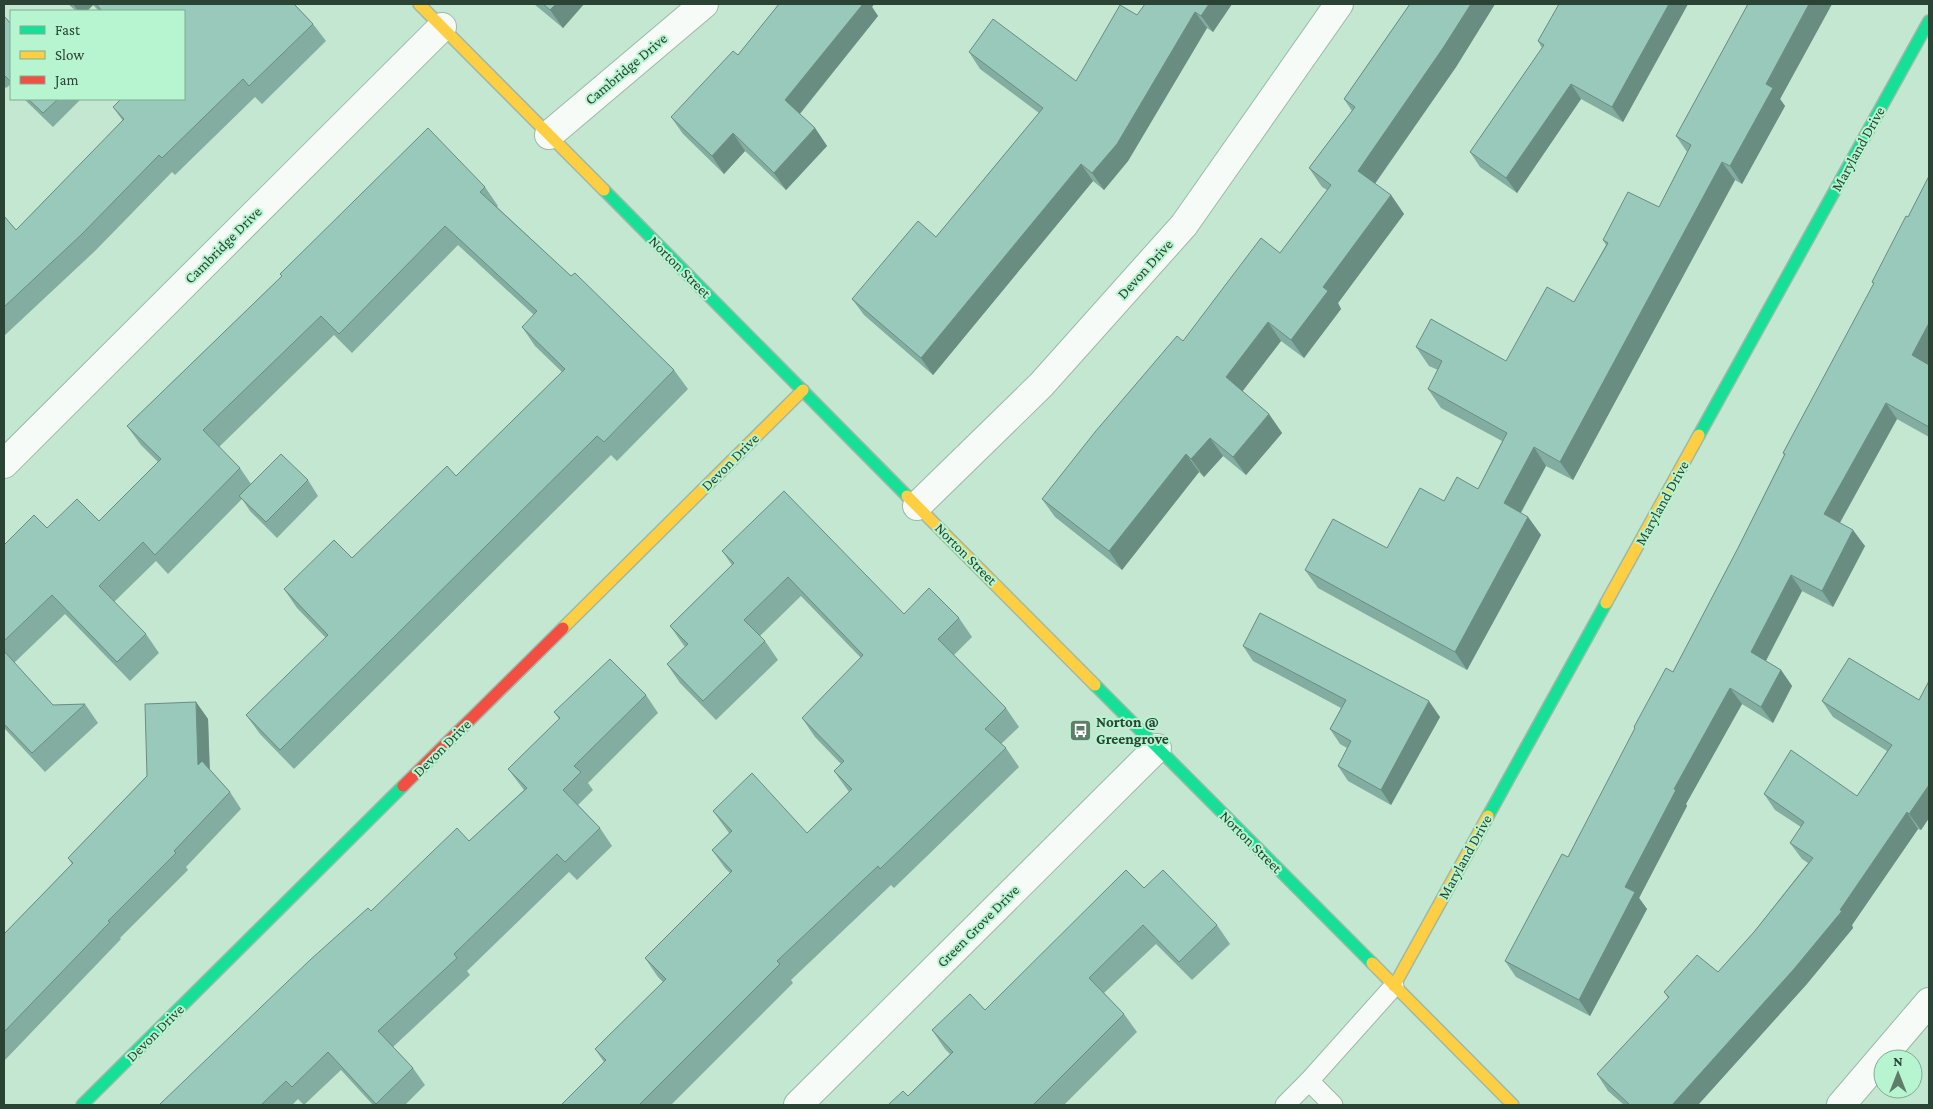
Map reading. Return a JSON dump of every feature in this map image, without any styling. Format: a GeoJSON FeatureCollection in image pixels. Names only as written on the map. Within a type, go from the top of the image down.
{"type":"FeatureCollection","features":[{"type":"Feature","properties":{"kind":"street","name":"Norton Street"},"geometry":{"type":"LineString","coordinates":[[419,4],[1513,1105]]}},
{"type":"Feature","properties":{"kind":"street","name":"Cambridge Drive"},"geometry":{"type":"LineString","coordinates":[[549,135],[704,4]]}},
{"type":"Feature","properties":{"kind":"street","name":"Devon Drive"},"geometry":{"type":"LineString","coordinates":[[917,506],[1041,386],[1184,225],[1340,4]]}},
{"type":"Feature","properties":{"kind":"street","name":"Maryland Drive"},"geometry":{"type":"LineString","coordinates":[[1394,986],[1929,20]]}},
{"type":"Feature","properties":{"kind":"street","name":"Cambridge Drive"},"geometry":{"type":"LineString","coordinates":[[4,464],[442,27]]}},
{"type":"Feature","properties":{"kind":"street","name":"Devon Drive"},"geometry":{"type":"LineString","coordinates":[[82,1105],[802,390]]}},
{"type":"Feature","properties":{"kind":"street","name":"Green Grove Drive"},"geometry":{"type":"LineString","coordinates":[[798,1105],[1158,748]]}},
{"type":"Feature","properties":{"kind":"street"},"geometry":{"type":"LineString","coordinates":[[1840,1105],[1929,1002]]}},
{"type":"Feature","properties":{"kind":"lane"},"geometry":{"type":"LineString","coordinates":[[1285,1105],[1394,986]]}},
{"type":"Feature","properties":{"kind":"lane"},"geometry":{"type":"LineString","coordinates":[[1309,1081],[1333,1105]]}},
{"type":"Feature","properties":{"kind":"building"},"geometry":{"type":"Polygon","coordinates":[[[96,4],[294,4],[313,24],[249,86],[243,79],[162,158],[159,155],[82,234],[4,307],[4,216],[16,230],[124,119],[113,107],[120,100],[185,100],[185,10],[101,10],[96,4]]]}},
{"type":"Feature","properties":{"kind":"building"},"geometry":{"type":"Polygon","coordinates":[[[543,4],[556,4],[550,10],[543,4]]]}},
{"type":"Feature","properties":{"kind":"building"},"geometry":{"type":"Polygon","coordinates":[[[779,4],[863,4],[785,100],[815,128],[774,173],[733,133],[712,156],[671,117],[733,51],[738,55],[779,4]]]}},
{"type":"Feature","properties":{"kind":"building"},"geometry":{"type":"Polygon","coordinates":[[[1145,4],[1209,4],[1201,16],[1195,12],[1117,144],[1092,173],[1081,164],[921,358],[852,299],[918,221],[936,237],[1043,108],[969,52],[993,19],[1076,81],[1120,5],[1137,15],[1145,4]]]}},
{"type":"Feature","properties":{"kind":"building"},"geometry":{"type":"Polygon","coordinates":[[[1410,4],[1471,4],[1358,171],[1391,195],[1323,287],[1328,291],[1291,340],[1268,322],[1226,377],[1269,414],[1233,457],[1210,438],[1191,459],[1186,454],[1109,551],[1042,499],[1095,432],[1177,336],[1183,341],[1261,238],[1280,253],[1331,185],[1309,168],[1355,107],[1344,99],[1410,4]]]}},
{"type":"Feature","properties":{"kind":"building"},"geometry":{"type":"Polygon","coordinates":[[[1559,4],[1669,4],[1612,107],[1571,84],[1506,178],[1470,152],[1544,45],[1538,41],[1559,4]]]}},
{"type":"Feature","properties":{"kind":"building"},"geometry":{"type":"Polygon","coordinates":[[[1748,4],[1809,4],[1766,84],[1773,88],[1730,166],[1722,162],[1560,462],[1534,447],[1504,503],[1528,517],[1455,652],[1305,570],[1333,519],[1387,548],[1420,488],[1444,501],[1457,477],[1478,489],[1507,433],[1428,389],[1442,361],[1416,347],[1431,319],[1506,361],[1547,287],[1574,302],[1608,243],[1603,240],[1628,192],[1659,207],[1691,145],[1676,136],[1748,4]]]}},
{"type":"Feature","properties":{"kind":"building"},"geometry":{"type":"Polygon","coordinates":[[[4,16],[10,23],[10,81],[4,75],[4,16]]]}},
{"type":"Feature","properties":{"kind":"building"},"geometry":{"type":"Polygon","coordinates":[[[29,100],[57,100],[43,113],[29,100]]]}},
{"type":"Feature","properties":{"kind":"building"},"geometry":{"type":"Polygon","coordinates":[[[428,128],[485,187],[480,192],[571,276],[575,273],[674,370],[604,442],[597,436],[280,750],[246,715],[328,635],[284,589],[334,540],[352,558],[447,466],[456,476],[565,369],[522,327],[537,311],[445,226],[339,334],[321,316],[203,430],[240,468],[155,555],[143,542],[99,586],[146,634],[117,662],[52,595],[4,641],[4,545],[34,515],[47,528],[77,499],[99,521],[161,459],[127,426],[282,276],[280,274],[428,128]]]}},
{"type":"Feature","properties":{"kind":"building"},"geometry":{"type":"Polygon","coordinates":[[[1929,176],[1929,323],[1912,355],[1929,365],[1929,427],[1886,403],[1824,514],[1853,530],[1822,591],[1791,575],[1751,652],[1781,670],[1761,707],[1730,688],[1674,789],[1676,790],[1625,887],[1635,892],[1579,1000],[1505,961],[1562,854],[1568,857],[1666,668],[1673,672],[1738,548],[1785,454],[1783,453],[1874,283],[1872,282],[1906,216],[1908,217],[1929,176]]]}},
{"type":"Feature","properties":{"kind":"building"},"geometry":{"type":"Polygon","coordinates":[[[281,454],[308,480],[266,522],[239,496],[281,454]]]}},
{"type":"Feature","properties":{"kind":"building"},"geometry":{"type":"Polygon","coordinates":[[[784,491],[904,614],[929,588],[959,618],[938,639],[1006,708],[985,729],[1006,748],[880,869],[878,866],[777,961],[780,964],[639,1105],[561,1105],[606,1060],[595,1049],[666,979],[645,958],[732,871],[712,850],[732,831],[713,811],[752,773],[807,833],[852,789],[834,771],[844,761],[802,718],[863,655],[788,577],[744,620],[765,641],[703,701],[667,664],[688,644],[670,626],[734,563],[722,551],[784,491]]]}},
{"type":"Feature","properties":{"kind":"building"},"geometry":{"type":"Polygon","coordinates":[[[1260,613],[1429,701],[1381,790],[1338,766],[1351,741],[1330,729],[1346,700],[1243,646],[1260,613]]]}},
{"type":"Feature","properties":{"kind":"building"},"geometry":{"type":"Polygon","coordinates":[[[4,651],[53,705],[85,704],[32,753],[4,724],[4,651]]]}},
{"type":"Feature","properties":{"kind":"building"},"geometry":{"type":"Polygon","coordinates":[[[1849,658],[1919,700],[1929,681],[1929,785],[1909,814],[1907,812],[1840,910],[1842,911],[1794,969],[1672,1105],[1630,1105],[1597,1074],[1669,997],[1664,992],[1697,955],[1718,972],[1754,932],[1813,858],[1790,843],[1804,822],[1764,794],[1791,750],[1857,796],[1892,745],[1822,701],[1849,658]]]}},
{"type":"Feature","properties":{"kind":"building"},"geometry":{"type":"Polygon","coordinates":[[[610,659],[646,695],[574,766],[581,772],[563,790],[600,828],[565,862],[557,854],[454,954],[457,958],[378,1031],[413,1068],[376,1104],[328,1052],[292,1087],[286,1081],[261,1105],[159,1105],[310,960],[368,908],[371,911],[457,828],[469,841],[527,788],[508,769],[560,718],[554,712],[610,659]]]}},
{"type":"Feature","properties":{"kind":"building"},"geometry":{"type":"Polygon","coordinates":[[[196,702],[198,765],[202,761],[230,792],[174,851],[176,853],[108,921],[110,922],[4,1032],[4,934],[73,863],[68,858],[147,776],[145,704],[196,702]]]}},
{"type":"Feature","properties":{"kind":"building"},"geometry":{"type":"Polygon","coordinates":[[[1126,870],[1144,888],[1163,870],[1217,925],[1179,962],[1143,925],[1089,978],[1124,1014],[1033,1105],[888,1105],[903,1091],[908,1096],[953,1052],[932,1030],[970,994],[985,1010],[1126,870]]]}},
{"type":"Feature","properties":{"kind":"traffic: fast"},"geometry":{"type":"LineString","coordinates":[[1699,435],[1929,21]]}},
{"type":"Feature","properties":{"kind":"traffic: fast"},"geometry":{"type":"LineString","coordinates":[[604,190],[907,496]]}},
{"type":"Feature","properties":{"kind":"traffic: fast"},"geometry":{"type":"LineString","coordinates":[[1488,816],[1606,603]]}},
{"type":"Feature","properties":{"kind":"traffic: fast"},"geometry":{"type":"LineString","coordinates":[[1095,685],[1372,963]]}},
{"type":"Feature","properties":{"kind":"traffic: fast"},"geometry":{"type":"LineString","coordinates":[[82,1105],[403,786]]}},
{"type":"Feature","properties":{"kind":"traffic: slow"},"geometry":{"type":"LineString","coordinates":[[419,4],[604,190]]}},
{"type":"Feature","properties":{"kind":"traffic: slow"},"geometry":{"type":"LineString","coordinates":[[563,628],[803,390]]}},
{"type":"Feature","properties":{"kind":"traffic: slow"},"geometry":{"type":"LineString","coordinates":[[1606,603],[1699,435]]}},
{"type":"Feature","properties":{"kind":"traffic: slow"},"geometry":{"type":"LineString","coordinates":[[907,496],[1095,685]]}},
{"type":"Feature","properties":{"kind":"traffic: slow"},"geometry":{"type":"LineString","coordinates":[[1394,986],[1488,816]]}},
{"type":"Feature","properties":{"kind":"traffic: slow"},"geometry":{"type":"LineString","coordinates":[[1372,963],[1513,1105]]}},
{"type":"Feature","properties":{"kind":"traffic: jam"},"geometry":{"type":"LineString","coordinates":[[403,786],[563,628]]}},
{"type":"Feature","properties":{"kind":"place","name":"Norton @ Greengrove"},"geometry":{"type":"Point","coordinates":[1080,731]}}]}
